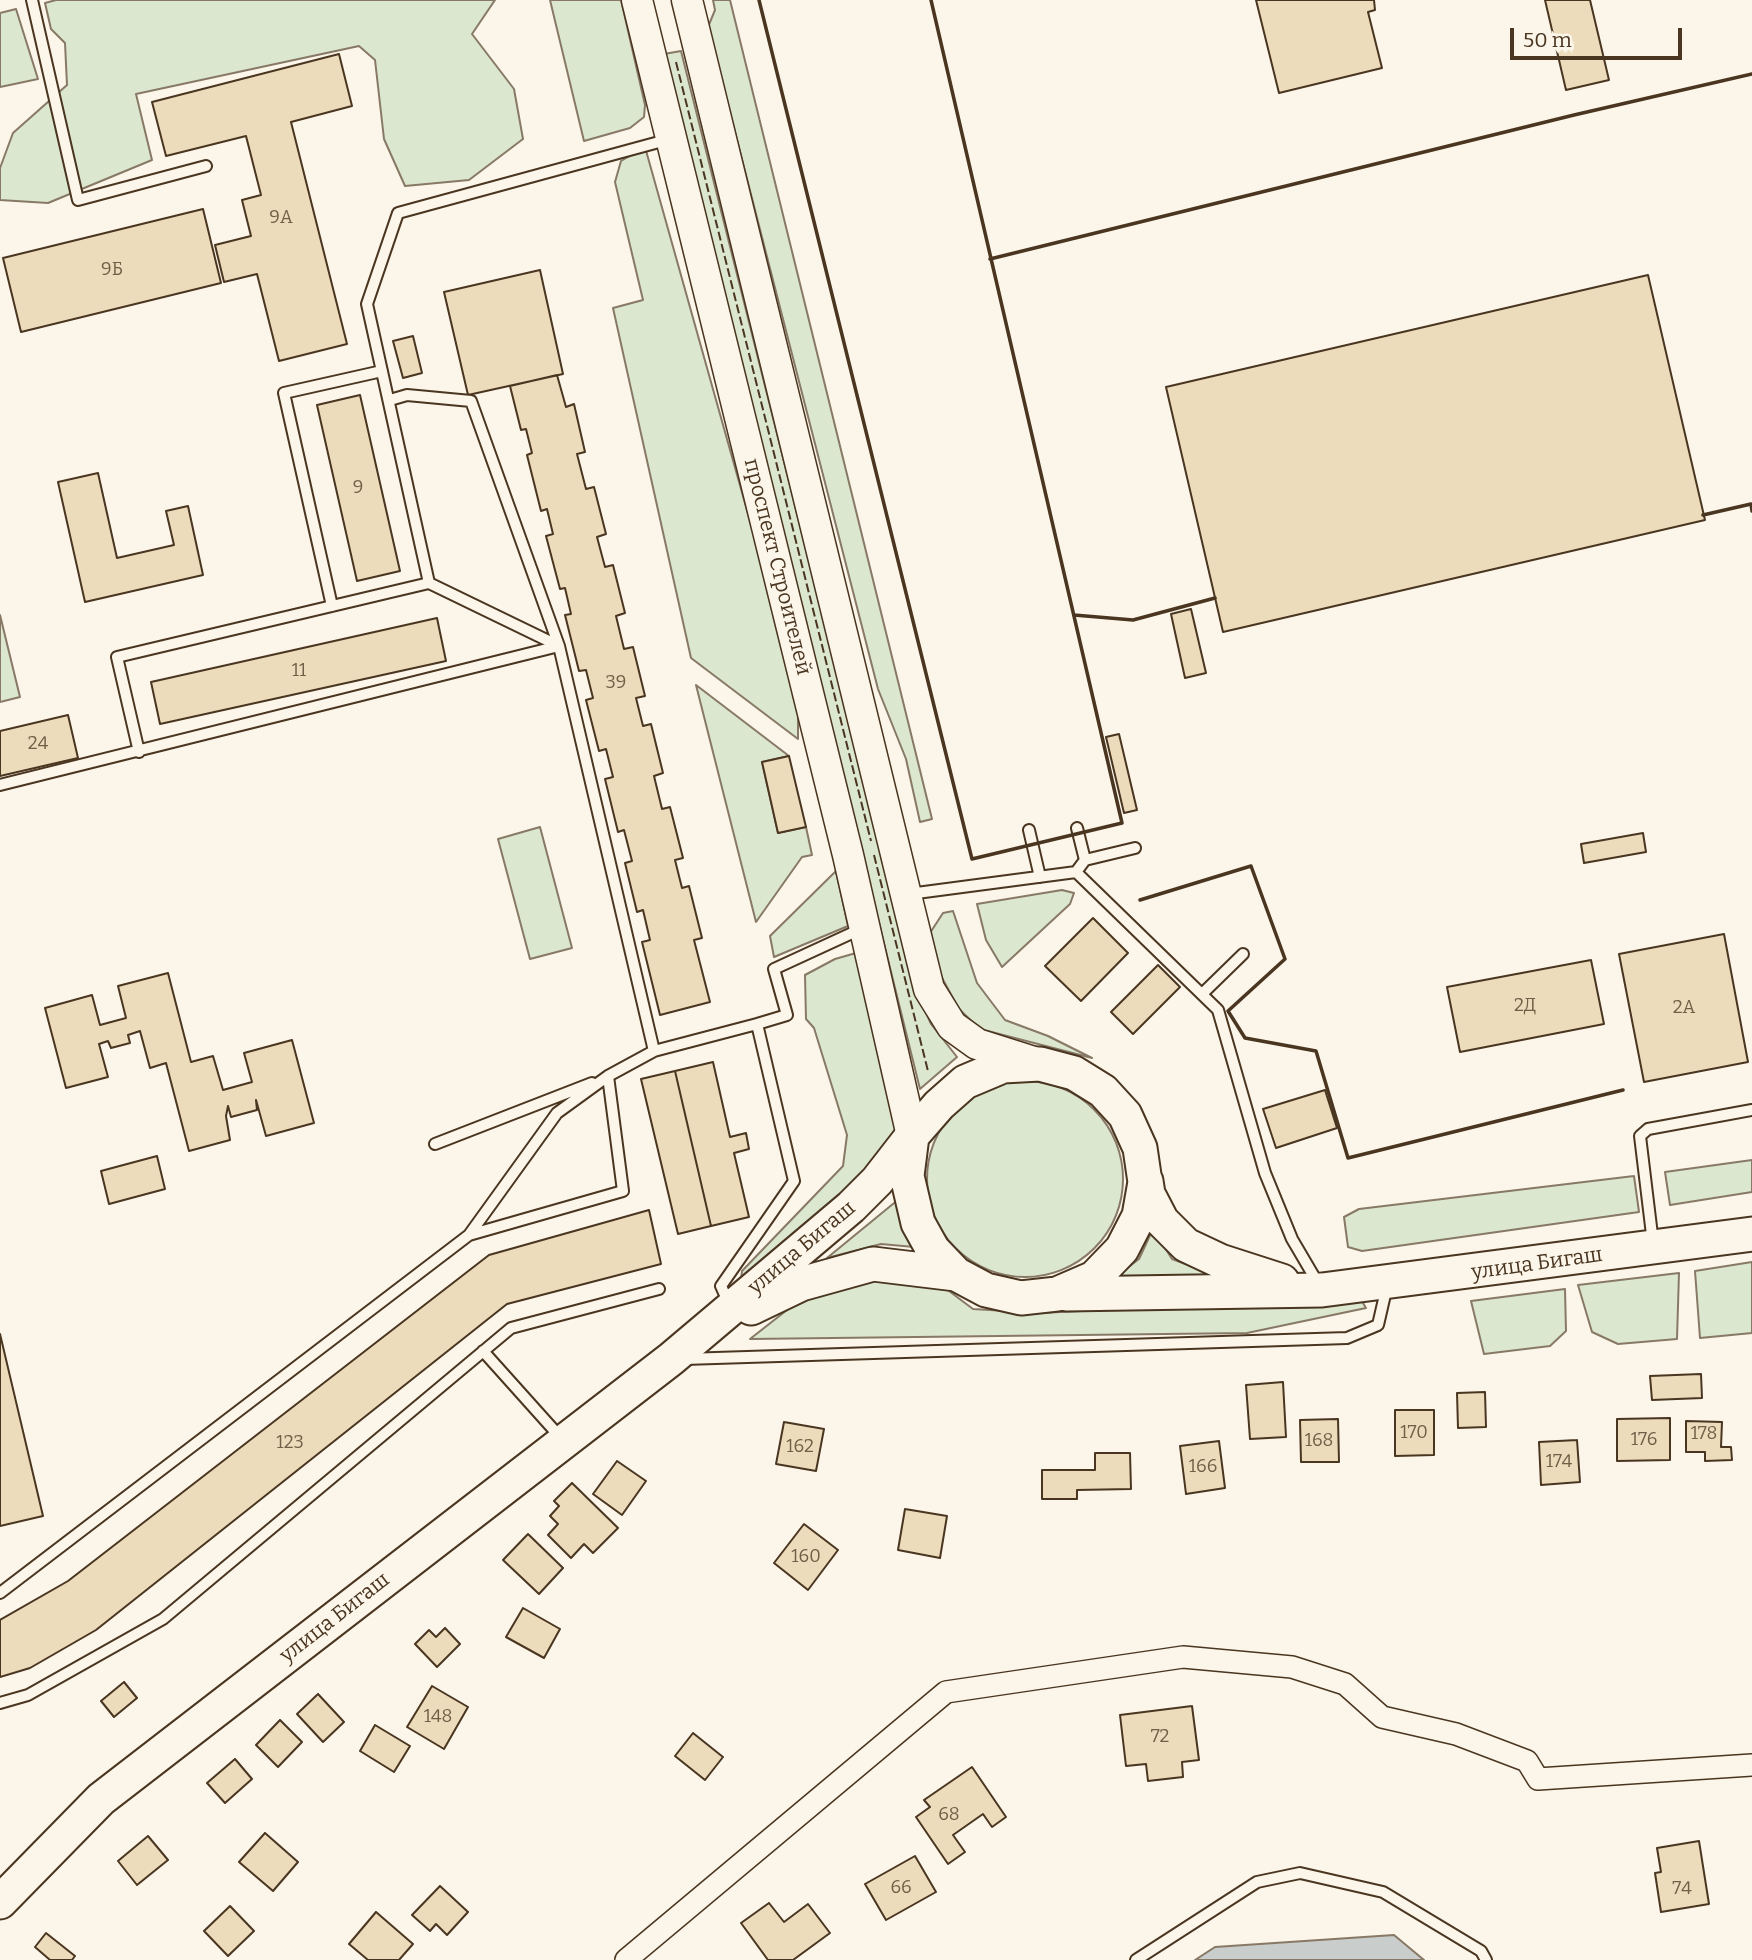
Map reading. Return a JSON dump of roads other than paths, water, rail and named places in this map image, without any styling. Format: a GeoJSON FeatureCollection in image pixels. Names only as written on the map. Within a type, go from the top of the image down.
{"type":"FeatureCollection","features":[{"type":"Feature","properties":{"kind":"main road"},"geometry":{"type":"LineString","coordinates":[[1040,1064],[1074,1073],[1103,1091],[1125,1115],[1140,1148],[1145,1182],[1139,1216],[1122,1249],[1094,1278],[1057,1294],[1021,1298],[986,1290],[956,1274],[933,1250],[918,1223],[907,1176],[912,1136],[939,1105],[965,1082],[1003,1066],[1040,1064]]}},
{"type":"Feature","properties":{"kind":"main road","name":"улица Бигаш"},"geometry":{"type":"LineString","coordinates":[[3,1893],[101,1799],[677,1354],[851,1207],[877,1181],[912,1136]]}},
{"type":"Feature","properties":{"kind":"main road","name":"улица Бигаш"},"geometry":{"type":"LineString","coordinates":[[1140,1148],[1148,1194],[1162,1221],[1185,1245],[1220,1262],[1268,1278],[1322,1290]]}},
{"type":"Feature","properties":{"kind":"main road","name":"улица Бигаш"},"geometry":{"type":"LineString","coordinates":[[1057,1294],[1322,1290],[1752,1234]]}},
{"type":"Feature","properties":{"kind":"main road","name":"улица Бигаш"},"geometry":{"type":"LineString","coordinates":[[677,1354],[758,1304],[835,1273],[873,1264],[956,1274]]}},
{"type":"Feature","properties":{"kind":"street","name":"проспект Строителей"},"geometry":{"type":"LineString","coordinates":[[637,0],[865,927],[912,1136]]}},
{"type":"Feature","properties":{"kind":"street"},"geometry":{"type":"LineString","coordinates":[[645,35],[690,12],[929,989],[952,1026],[977,1044],[1040,1064]]}},
{"type":"Feature","properties":{"kind":"street"},"geometry":{"type":"LineString","coordinates":[[626,1960],[946,1692],[1183,1657],[1292,1667],[1345,1684],[1382,1717],[1455,1734],[1527,1761],[1538,1779],[1752,1765]]}},
{"type":"Feature","properties":{"kind":"lane"},"geometry":{"type":"LineString","coordinates":[[32,0],[78,200],[206,166]]}},
{"type":"Feature","properties":{"kind":"lane"},"geometry":{"type":"LineString","coordinates":[[429,583],[368,304],[398,213],[671,139]]}},
{"type":"Feature","properties":{"kind":"lane"},"geometry":{"type":"LineString","coordinates":[[332,606],[284,393],[382,371]]}},
{"type":"Feature","properties":{"kind":"lane"},"geometry":{"type":"LineString","coordinates":[[390,400],[407,395],[471,401],[559,646],[654,1051]]}},
{"type":"Feature","properties":{"kind":"lane"},"geometry":{"type":"LineString","coordinates":[[139,752],[117,657],[429,583],[559,646]]}},
{"type":"Feature","properties":{"kind":"lane"},"geometry":{"type":"LineString","coordinates":[[0,785],[559,646]]}},
{"type":"Feature","properties":{"kind":"lane"},"geometry":{"type":"LineString","coordinates":[[1077,828],[1086,860]]}},
{"type":"Feature","properties":{"kind":"lane"},"geometry":{"type":"LineString","coordinates":[[1029,830],[1040,877]]}},
{"type":"Feature","properties":{"kind":"lane"},"geometry":{"type":"LineString","coordinates":[[906,894],[1076,872],[1086,860],[1135,848]]}},
{"type":"Feature","properties":{"kind":"lane"},"geometry":{"type":"LineString","coordinates":[[1076,872],[1218,1010],[1265,1173],[1292,1239],[1322,1290]]}},
{"type":"Feature","properties":{"kind":"lane"},"geometry":{"type":"LineString","coordinates":[[0,1593],[468,1234],[556,1113],[608,1076],[654,1051],[787,1015],[774,969],[865,927]]}},
{"type":"Feature","properties":{"kind":"lane"},"geometry":{"type":"LineString","coordinates":[[1202,994],[1243,954]]}},
{"type":"Feature","properties":{"kind":"lane"},"geometry":{"type":"LineString","coordinates":[[731,1308],[721,1286],[794,1181],[757,1024]]}},
{"type":"Feature","properties":{"kind":"lane"},"geometry":{"type":"LineString","coordinates":[[435,1144],[608,1076]]}},
{"type":"Feature","properties":{"kind":"lane"},"geometry":{"type":"LineString","coordinates":[[468,1234],[623,1191],[608,1076]]}},
{"type":"Feature","properties":{"kind":"lane"},"geometry":{"type":"LineString","coordinates":[[1654,1248],[1640,1136],[1647,1129],[1752,1110]]}},
{"type":"Feature","properties":{"kind":"lane"},"geometry":{"type":"LineString","coordinates":[[677,1354],[1347,1338],[1378,1325],[1388,1283]]}},
{"type":"Feature","properties":{"kind":"lane"},"geometry":{"type":"LineString","coordinates":[[0,1703],[28,1695],[163,1619],[511,1328],[659,1289]]}},
{"type":"Feature","properties":{"kind":"lane"},"geometry":{"type":"LineString","coordinates":[[483,1351],[563,1440]]}},
{"type":"Feature","properties":{"kind":"lane"},"geometry":{"type":"LineString","coordinates":[[1136,1960],[1257,1882],[1300,1873],[1384,1892],[1481,1951],[1486,1960]]}}]}
